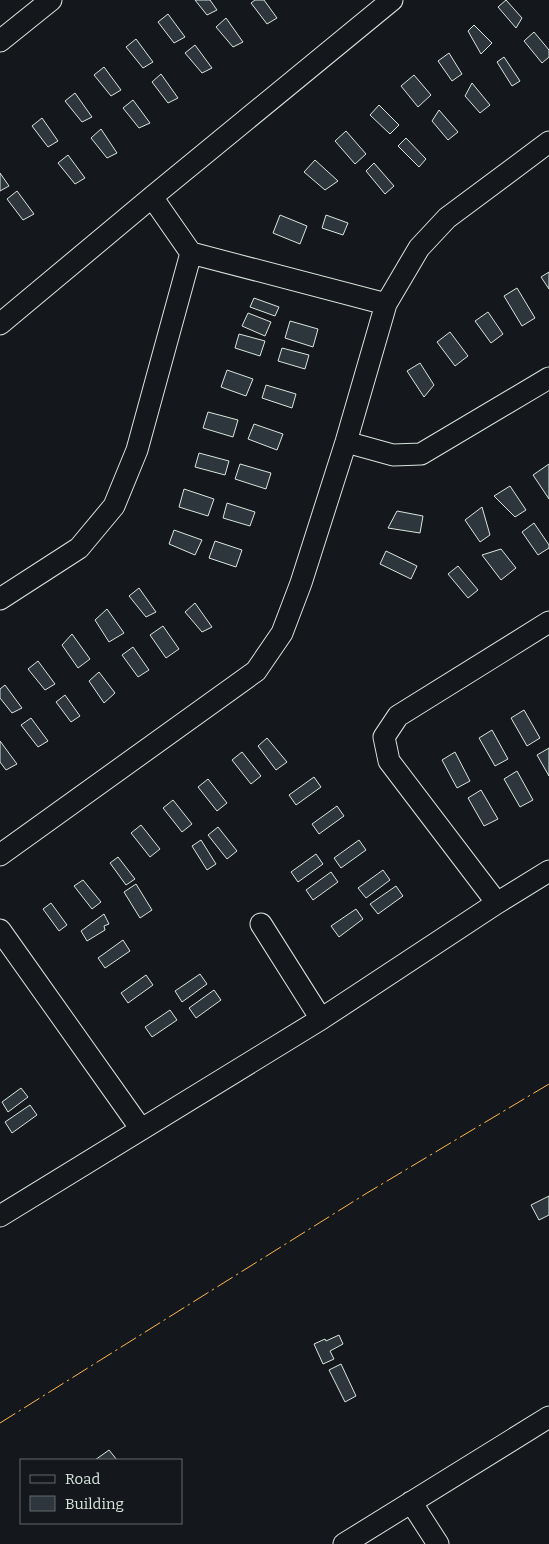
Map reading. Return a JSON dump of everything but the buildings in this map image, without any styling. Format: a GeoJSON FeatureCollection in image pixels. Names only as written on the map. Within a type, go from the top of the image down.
{"type":"FeatureCollection","features":[{"type":"Feature","properties":{"kind":"street"},"geometry":{"type":"LineString","coordinates":[[0,41],[51,0]]}},
{"type":"Feature","properties":{"kind":"street"},"geometry":{"type":"LineString","coordinates":[[0,324],[392,0]]}},
{"type":"Feature","properties":{"kind":"street"},"geometry":{"type":"LineString","coordinates":[[0,855],[256,671],[282,633],[302,583],[386,304],[419,248],[447,218],[549,142]]}},
{"type":"Feature","properties":{"kind":"street"},"geometry":{"type":"LineString","coordinates":[[152,197],[191,254],[386,304]]}},
{"type":"Feature","properties":{"kind":"street"},"geometry":{"type":"LineString","coordinates":[[0,599],[79,548],[114,506],[137,450],[191,254]]}},
{"type":"Feature","properties":{"kind":"street"},"geometry":{"type":"LineString","coordinates":[[346,442],[393,455],[421,454],[549,378]]}},
{"type":"Feature","properties":{"kind":"street"},"geometry":{"type":"LineString","coordinates":[[497,903],[388,760],[384,738],[398,716],[549,622]]}},
{"type":"Feature","properties":{"kind":"street"},"geometry":{"type":"LineString","coordinates":[[0,1216],[321,1019],[549,871]]}},
{"type":"Feature","properties":{"kind":"street"},"geometry":{"type":"LineString","coordinates":[[261,924],[321,1019]]}},
{"type":"Feature","properties":{"kind":"street"},"geometry":{"type":"LineString","coordinates":[[0,930],[141,1129]]}},
{"type":"Feature","properties":{"kind":"street"},"geometry":{"type":"LineString","coordinates":[[344,1544],[549,1417]]}},
{"type":"Feature","properties":{"kind":"street"},"geometry":{"type":"LineString","coordinates":[[411,1502],[438,1544]]}},
{"type":"Feature","properties":{"kind":"power"},"geometry":{"type":"LineString","coordinates":[[0,1423],[367,1193],[549,1084]]}}]}
